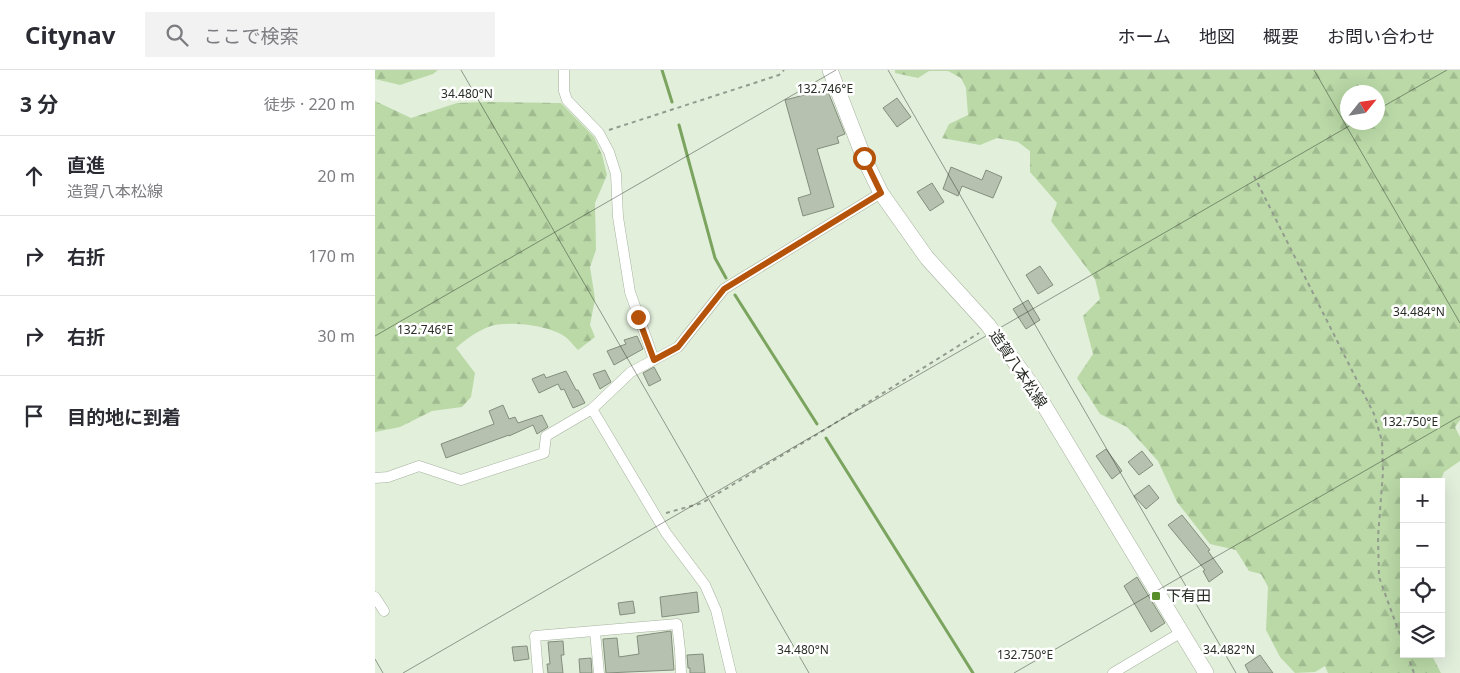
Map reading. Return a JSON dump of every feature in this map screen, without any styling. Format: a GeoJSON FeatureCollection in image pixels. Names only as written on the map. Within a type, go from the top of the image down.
{"type":"FeatureCollection","features":[{"type":"Feature","properties":{"kind":"main road","name":"造賀八本松線"},"geometry":{"type":"LineString","coordinates":[[830,70],[864,158],[881,193],[927,258],[988,325],[1033,387],[1180,633],[1206,673]]}},
{"type":"Feature","properties":{"kind":"street"},"geometry":{"type":"LineString","coordinates":[[564,70],[567,100],[599,133],[609,152],[616,174],[618,217],[631,292],[654,360]]}},
{"type":"Feature","properties":{"kind":"street"},"geometry":{"type":"LineString","coordinates":[[375,478],[388,477],[419,466],[461,480],[544,453],[546,436],[591,409],[631,372],[678,347],[724,289],[881,193]]}},
{"type":"Feature","properties":{"kind":"street"},"geometry":{"type":"LineString","coordinates":[[591,409],[666,533],[705,585],[716,610],[731,673]]}},
{"type":"Feature","properties":{"kind":"street"},"geometry":{"type":"LineString","coordinates":[[375,597],[384,611]]}},
{"type":"Feature","properties":{"kind":"street"},"geometry":{"type":"LineString","coordinates":[[538,673],[535,636],[677,624],[681,650],[681,673]]}},
{"type":"Feature","properties":{"kind":"street"},"geometry":{"type":"LineString","coordinates":[[595,632],[599,673]]}},
{"type":"Feature","properties":{"kind":"street"},"geometry":{"type":"LineString","coordinates":[[1113,673],[1180,633]]}},
{"type":"Feature","properties":{"kind":"path"},"geometry":{"type":"LineString","coordinates":[[599,133],[779,74],[784,70]]}},
{"type":"Feature","properties":{"kind":"path"},"geometry":{"type":"LineString","coordinates":[[1254,176],[1374,414],[1382,441],[1383,472],[1378,537],[1379,577],[1400,635]]}},
{"type":"Feature","properties":{"kind":"path"},"geometry":{"type":"LineString","coordinates":[[657,516],[702,503],[816,436],[981,332],[988,325]]}},
{"type":"Feature","properties":{"kind":"path"},"geometry":{"type":"LineString","coordinates":[[1408,658],[1414,673]]}},
{"type":"Feature","properties":{"kind":"green space"},"geometry":{"type":"Polygon","coordinates":[[[375,70],[438,70],[433,74],[400,85],[375,79],[375,70]]]}},
{"type":"Feature","properties":{"kind":"green space"},"geometry":{"type":"Polygon","coordinates":[[[895,70],[1460,70],[1460,420],[1455,427],[1460,437],[1460,461],[1444,472],[1442,478],[1400,478],[1400,658],[1433,658],[1441,673],[1328,673],[1325,666],[1315,672],[1295,673],[1280,657],[1266,630],[1268,587],[1261,574],[1249,571],[1236,550],[1210,544],[1177,502],[1158,461],[1127,427],[1100,414],[1077,378],[1093,354],[1083,316],[1100,299],[1095,279],[1051,221],[1057,203],[1030,172],[1030,151],[1018,142],[997,138],[980,145],[942,138],[949,124],[968,115],[966,88],[961,78],[948,71],[929,71],[918,78],[895,73],[895,70]]]}},
{"type":"Feature","properties":{"kind":"green space"},"geometry":{"type":"Polygon","coordinates":[[[375,101],[411,118],[457,103],[561,103],[594,137],[602,155],[607,175],[595,203],[596,250],[590,267],[595,299],[590,325],[595,337],[578,350],[566,337],[538,326],[505,324],[488,327],[471,336],[456,348],[475,373],[471,397],[462,407],[432,411],[400,427],[375,432],[375,101]]]}},
{"type":"Feature","properties":{"kind":"building"},"geometry":{"type":"Polygon","coordinates":[[[827,89],[845,134],[837,137],[839,143],[817,149],[834,207],[803,216],[798,198],[811,194],[785,100],[827,89]]]}},
{"type":"Feature","properties":{"kind":"building"},"geometry":{"type":"Polygon","coordinates":[[[897,98],[911,117],[897,127],[883,108],[897,98]]]}},
{"type":"Feature","properties":{"kind":"building"},"geometry":{"type":"Polygon","coordinates":[[[951,167],[982,180],[986,170],[1002,177],[993,198],[962,186],[958,196],[943,189],[951,167]]]}},
{"type":"Feature","properties":{"kind":"building"},"geometry":{"type":"Polygon","coordinates":[[[932,183],[944,202],[930,211],[917,192],[932,183]]]}},
{"type":"Feature","properties":{"kind":"building"},"geometry":{"type":"Polygon","coordinates":[[[1040,266],[1053,285],[1038,294],[1026,275],[1040,266]]]}},
{"type":"Feature","properties":{"kind":"building"},"geometry":{"type":"Polygon","coordinates":[[[1028,300],[1040,320],[1026,329],[1013,309],[1028,300]]]}},
{"type":"Feature","properties":{"kind":"building"},"geometry":{"type":"Polygon","coordinates":[[[637,336],[643,349],[614,365],[607,351],[626,344],[624,340],[637,336]]]}},
{"type":"Feature","properties":{"kind":"building"},"geometry":{"type":"Polygon","coordinates":[[[654,367],[661,380],[649,386],[643,373],[654,367]]]}},
{"type":"Feature","properties":{"kind":"building"},"geometry":{"type":"Polygon","coordinates":[[[605,370],[611,382],[600,389],[593,374],[605,370]]]}},
{"type":"Feature","properties":{"kind":"building"},"geometry":{"type":"Polygon","coordinates":[[[566,371],[585,403],[573,408],[564,389],[561,390],[558,384],[539,393],[532,379],[544,374],[546,378],[566,371]]]}},
{"type":"Feature","properties":{"kind":"building"},"geometry":{"type":"Polygon","coordinates":[[[503,405],[509,419],[515,417],[518,423],[542,415],[548,427],[537,434],[533,425],[509,436],[446,458],[441,444],[494,424],[489,411],[503,405]]]}},
{"type":"Feature","properties":{"kind":"building"},"geometry":{"type":"Polygon","coordinates":[[[1106,449],[1122,471],[1112,479],[1096,456],[1106,449]]]}},
{"type":"Feature","properties":{"kind":"building"},"geometry":{"type":"Polygon","coordinates":[[[1142,451],[1153,465],[1139,475],[1128,462],[1142,451]]]}},
{"type":"Feature","properties":{"kind":"building"},"geometry":{"type":"Polygon","coordinates":[[[1149,485],[1159,498],[1146,509],[1134,496],[1149,485]]]}},
{"type":"Feature","properties":{"kind":"building"},"geometry":{"type":"Polygon","coordinates":[[[1182,515],[1210,550],[1208,551],[1223,572],[1209,582],[1203,571],[1205,570],[1168,525],[1182,515]]]}},
{"type":"Feature","properties":{"kind":"building"},"geometry":{"type":"Polygon","coordinates":[[[1137,577],[1165,623],[1151,632],[1124,586],[1137,577]]]}},
{"type":"Feature","properties":{"kind":"building"},"geometry":{"type":"Polygon","coordinates":[[[697,592],[699,612],[662,617],[660,597],[697,592]]]}},
{"type":"Feature","properties":{"kind":"building"},"geometry":{"type":"Polygon","coordinates":[[[633,601],[635,613],[620,615],[618,603],[633,601]]]}},
{"type":"Feature","properties":{"kind":"building"},"geometry":{"type":"Polygon","coordinates":[[[671,631],[674,670],[606,673],[603,639],[617,638],[619,657],[639,654],[637,636],[671,631]]]}},
{"type":"Feature","properties":{"kind":"building"},"geometry":{"type":"Polygon","coordinates":[[[563,641],[564,655],[561,655],[563,673],[548,673],[547,664],[550,664],[548,642],[563,641]]]}},
{"type":"Feature","properties":{"kind":"building"},"geometry":{"type":"Polygon","coordinates":[[[527,646],[529,659],[514,661],[512,647],[527,646]]]}},
{"type":"Feature","properties":{"kind":"building"},"geometry":{"type":"Polygon","coordinates":[[[703,654],[705,673],[690,673],[687,655],[703,654]]]}},
{"type":"Feature","properties":{"kind":"building"},"geometry":{"type":"Polygon","coordinates":[[[1260,655],[1273,673],[1249,673],[1245,665],[1260,655]]]}},
{"type":"Feature","properties":{"kind":"building"},"geometry":{"type":"Polygon","coordinates":[[[591,658],[592,673],[580,673],[579,659],[591,658]]]}},
{"type":"Feature","properties":{"kind":"waterway"},"geometry":{"type":"LineString","coordinates":[[662,70],[672,102]]}},
{"type":"Feature","properties":{"kind":"waterway"},"geometry":{"type":"LineString","coordinates":[[679,125],[715,258],[726,278]]}},
{"type":"Feature","properties":{"kind":"waterway"},"geometry":{"type":"LineString","coordinates":[[735,295],[817,424]]}},
{"type":"Feature","properties":{"kind":"waterway"},"geometry":{"type":"LineString","coordinates":[[826,438],[973,673]]}},
{"type":"Feature","properties":{"kind":"place","name":"下有田"},"geometry":{"type":"Point","coordinates":[1156,596]}},
{"type":"Feature","properties":{"kind":"route"},"geometry":{"type":"LineString","coordinates":[[638,317],[654,360],[678,347],[724,289],[881,193],[864,158]]}}]}
